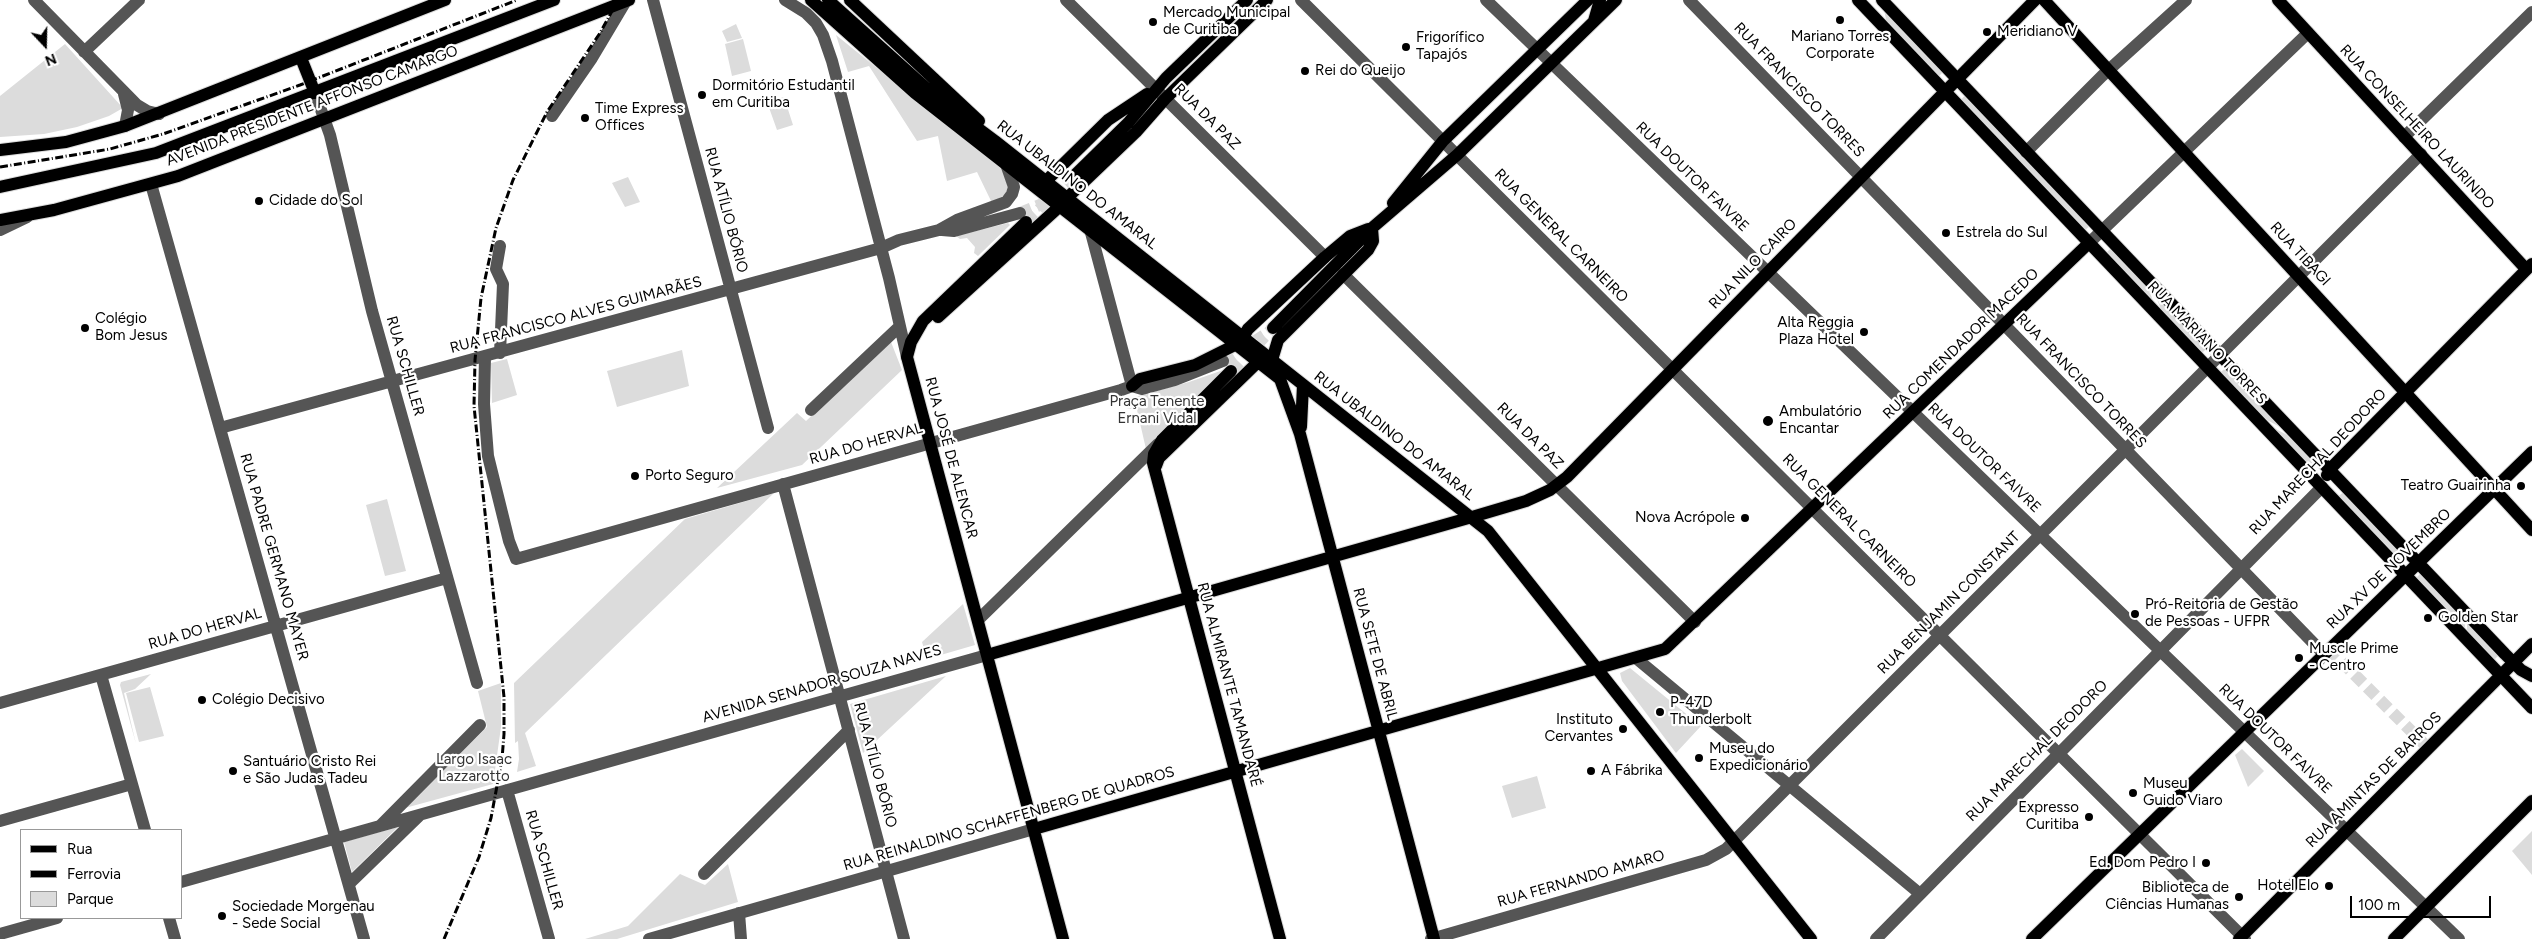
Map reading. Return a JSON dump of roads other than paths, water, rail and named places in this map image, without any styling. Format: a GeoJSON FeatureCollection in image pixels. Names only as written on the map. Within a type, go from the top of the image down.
{"type":"FeatureCollection","features":[{"type":"Feature","properties":{"kind":"main road"},"geometry":{"type":"LineString","coordinates":[[0,150],[66,142],[125,126],[446,0]]}},
{"type":"Feature","properties":{"kind":"main road","name":"AVENIDA PRESIDENTE AFFONSO CAMARGO"},"geometry":{"type":"LineString","coordinates":[[0,187],[156,153],[554,0]]}},
{"type":"Feature","properties":{"kind":"main road"},"geometry":{"type":"LineString","coordinates":[[811,0],[870,46]]}},
{"type":"Feature","properties":{"kind":"main road"},"geometry":{"type":"LineString","coordinates":[[828,0],[870,46]]}},
{"type":"Feature","properties":{"kind":"main road"},"geometry":{"type":"LineString","coordinates":[[850,0],[978,120],[995,141]]}},
{"type":"Feature","properties":{"kind":"main road"},"geometry":{"type":"LineString","coordinates":[[1076,174],[1128,123],[1156,89],[1246,0]]}},
{"type":"Feature","properties":{"kind":"main road"},"geometry":{"type":"LineString","coordinates":[[911,342],[1064,202],[1266,0]]}},
{"type":"Feature","properties":{"kind":"main road"},"geometry":{"type":"LineString","coordinates":[[1132,386],[1140,379],[1195,364],[1240,340],[1248,329],[1325,257],[1350,236],[1372,228],[1443,141],[1588,0]]}},
{"type":"Feature","properties":{"kind":"main road"},"geometry":{"type":"LineString","coordinates":[[1594,21],[1600,0]]}},
{"type":"Feature","properties":{"kind":"main road"},"geometry":{"type":"LineString","coordinates":[[1272,328],[1372,228],[1457,155],[1616,0]]}},
{"type":"Feature","properties":{"kind":"main road","name":"RUA MARIANO TORRES"},"geometry":{"type":"LineString","coordinates":[[1858,0],[2532,707]]}},
{"type":"Feature","properties":{"kind":"main road"},"geometry":{"type":"LineString","coordinates":[[1881,0],[1885,28]]}},
{"type":"Feature","properties":{"kind":"main road","name":"RUA MARIANO TORRES"},"geometry":{"type":"LineString","coordinates":[[1881,0],[2468,616],[2514,663],[2530,675]]}},
{"type":"Feature","properties":{"kind":"main road","name":"RUA NILO CAIRO"},"geometry":{"type":"LineString","coordinates":[[1472,518],[1535,498],[1556,485],[2035,0]]}},
{"type":"Feature","properties":{"kind":"main road","name":"RUA TIBAGI"},"geometry":{"type":"LineString","coordinates":[[2044,0],[2532,530]]}},
{"type":"Feature","properties":{"kind":"main road","name":"RUA CONSELHEIRO LAURINDO"},"geometry":{"type":"LineString","coordinates":[[2278,0],[2530,270]]}},
{"type":"Feature","properties":{"kind":"main road","name":"AVENIDA PRESIDENTE AFFONSO CAMARGO"},"geometry":{"type":"LineString","coordinates":[[0,220],[32,215],[151,184],[195,170],[628,1]]}},
{"type":"Feature","properties":{"kind":"main road","name":"RUA UBALDINO DO AMARAL"},"geometry":{"type":"LineString","coordinates":[[870,46],[1046,181],[1090,229],[1115,249],[1240,340],[1272,360],[1488,531],[1811,939]]}},
{"type":"Feature","properties":{"kind":"main road","name":"RUA UBALDINO DO AMARAL"},"geometry":{"type":"LineString","coordinates":[[870,46],[921,98],[1006,164],[1064,202],[1240,340],[1258,361],[1280,379]]}},
{"type":"Feature","properties":{"kind":"main road","name":"RUA SCHILLER"},"geometry":{"type":"LineString","coordinates":[[301,58],[315,93]]}},
{"type":"Feature","properties":{"kind":"main road"},"geometry":{"type":"LineString","coordinates":[[1046,181],[1108,120],[1156,89]]}},
{"type":"Feature","properties":{"kind":"main road"},"geometry":{"type":"LineString","coordinates":[[907,357],[911,342],[923,321],[1023,217]]}},
{"type":"Feature","properties":{"kind":"main road"},"geometry":{"type":"LineString","coordinates":[[1272,360],[1278,340],[1368,250],[1373,241],[1372,228]]}},
{"type":"Feature","properties":{"kind":"main road","name":"RUA COMENDADOR MACEDO"},"geometry":{"type":"LineString","coordinates":[[1379,731],[1637,659],[1665,649],[2089,243]]}},
{"type":"Feature","properties":{"kind":"main road","name":"RUA MARECHAL DEODORO"},"geometry":{"type":"LineString","coordinates":[[2322,487],[2329,470],[2405,392],[2530,270]]}},
{"type":"Feature","properties":{"kind":"main road"},"geometry":{"type":"LineString","coordinates":[[2146,277],[2160,317]]}},
{"type":"Feature","properties":{"kind":"main road","name":"RUA JOSÉ DE ALENCAR"},"geometry":{"type":"LineString","coordinates":[[907,357],[1063,939]]}},
{"type":"Feature","properties":{"kind":"main road"},"geometry":{"type":"LineString","coordinates":[[1154,467],[1159,458],[1258,361]]}},
{"type":"Feature","properties":{"kind":"main road"},"geometry":{"type":"LineString","coordinates":[[1154,467],[1154,454],[1162,440],[1227,366]]}},
{"type":"Feature","properties":{"kind":"main road","name":"RUA SETE DE ABRIL"},"geometry":{"type":"LineString","coordinates":[[1280,379],[1300,434],[1433,939]]}},
{"type":"Feature","properties":{"kind":"main road"},"geometry":{"type":"LineString","coordinates":[[1300,434],[1303,385]]}},
{"type":"Feature","properties":{"kind":"main road"},"geometry":{"type":"LineString","coordinates":[[2255,416],[2301,440]]}},
{"type":"Feature","properties":{"kind":"main road","name":"RUA XV DE NOVEMBRO"},"geometry":{"type":"LineString","coordinates":[[2032,939],[2532,452]]}},
{"type":"Feature","properties":{"kind":"main road","name":"RUA ALMIRANTE TAMANDARÉ"},"geometry":{"type":"LineString","coordinates":[[1154,467],[1280,939]]}},
{"type":"Feature","properties":{"kind":"main road","name":"AVENIDA SENADOR SOUZA NAVES"},"geometry":{"type":"LineString","coordinates":[[987,655],[1472,518]]}},
{"type":"Feature","properties":{"kind":"main road"},"geometry":{"type":"LineString","coordinates":[[2467,640],[2468,616]]}},
{"type":"Feature","properties":{"kind":"main road","name":"RUA AMINTAS DE BARROS"},"geometry":{"type":"LineString","coordinates":[[2242,938],[2532,644]]}},
{"type":"Feature","properties":{"kind":"main road"},"geometry":{"type":"LineString","coordinates":[[2530,675],[2525,690],[2532,707]]}},
{"type":"Feature","properties":{"kind":"main road","name":"RUA REINALDINO SCHAFFENBERG DE QUADROS"},"geometry":{"type":"LineString","coordinates":[[1034,829],[1379,731]]}},
{"type":"Feature","properties":{"kind":"main road"},"geometry":{"type":"LineString","coordinates":[[2394,939],[2532,801]]}},
{"type":"Feature","properties":{"kind":"street"},"geometry":{"type":"LineString","coordinates":[[34,0],[124,94],[142,109],[159,114]]}},
{"type":"Feature","properties":{"kind":"street"},"geometry":{"type":"LineString","coordinates":[[84,52],[139,0]]}},
{"type":"Feature","properties":{"kind":"street","name":"RUA ATÍLIO BÓRIO"},"geometry":{"type":"LineString","coordinates":[[653,0],[768,428]]}},
{"type":"Feature","properties":{"kind":"street","name":"RUA JOSÉ DE ALENCAR"},"geometry":{"type":"LineString","coordinates":[[786,0],[811,18],[823,35],[883,252],[907,357]]}},
{"type":"Feature","properties":{"kind":"street","name":"RUA DA PAZ"},"geometry":{"type":"LineString","coordinates":[[1066,0],[1325,257]]}},
{"type":"Feature","properties":{"kind":"street","name":"RUA GENERAL CARNEIRO"},"geometry":{"type":"LineString","coordinates":[[1300,0],[2059,752],[2242,938]]}},
{"type":"Feature","properties":{"kind":"street","name":"RUA DOUTOR FAIVRE"},"geometry":{"type":"LineString","coordinates":[[1486,0],[2460,939]]}},
{"type":"Feature","properties":{"kind":"street","name":"RUA FRANCISCO TORRES"},"geometry":{"type":"LineString","coordinates":[[1689,0],[2324,654]]}},
{"type":"Feature","properties":{"kind":"street"},"geometry":{"type":"LineString","coordinates":[[2026,152],[2109,71],[2186,0]]}},
{"type":"Feature","properties":{"kind":"street"},"geometry":{"type":"LineString","coordinates":[[552,116],[628,1]]}},
{"type":"Feature","properties":{"kind":"street"},"geometry":{"type":"LineString","coordinates":[[2404,137],[2532,12]]}},
{"type":"Feature","properties":{"kind":"street","name":"RUA COMENDADOR MACEDO"},"geometry":{"type":"LineString","coordinates":[[2089,243],[2308,33]]}},
{"type":"Feature","properties":{"kind":"street","name":"RUA SCHILLER"},"geometry":{"type":"LineString","coordinates":[[315,93],[325,119],[372,311],[477,683]]}},
{"type":"Feature","properties":{"kind":"street"},"geometry":{"type":"LineString","coordinates":[[124,94],[128,110],[125,126]]}},
{"type":"Feature","properties":{"kind":"street","name":"RUA BENJAMIN CONSTANT"},"geometry":{"type":"LineString","coordinates":[[1734,841],[2420,154]]}},
{"type":"Feature","properties":{"kind":"street","name":"RUA FRANCISCO ALVES GUIMARÃES"},"geometry":{"type":"LineString","coordinates":[[220,428],[387,381],[392,382],[731,289],[883,252],[899,240],[940,230],[957,220],[1006,202],[1012,194],[1014,187],[1006,164]]}},
{"type":"Feature","properties":{"kind":"street","name":"RUA PADRE GERMANO MAYER"},"geometry":{"type":"LineString","coordinates":[[151,184],[364,939]]}},
{"type":"Feature","properties":{"kind":"street"},"geometry":{"type":"LineString","coordinates":[[0,230],[32,215]]}},
{"type":"Feature","properties":{"kind":"street","name":"RUA FRANCISCO ALVES GUIMARÃES"},"geometry":{"type":"LineString","coordinates":[[940,230],[954,231],[1023,217]]}},
{"type":"Feature","properties":{"kind":"street"},"geometry":{"type":"LineString","coordinates":[[1090,229],[1132,386]]}},
{"type":"Feature","properties":{"kind":"street"},"geometry":{"type":"LineString","coordinates":[[500,246],[496,269],[503,284],[500,353]]}},
{"type":"Feature","properties":{"kind":"street"},"geometry":{"type":"LineString","coordinates":[[1100,264],[1104,256],[1115,249]]}},
{"type":"Feature","properties":{"kind":"street","name":"RUA DA PAZ"},"geometry":{"type":"LineString","coordinates":[[1342,274],[1695,622]]}},
{"type":"Feature","properties":{"kind":"street"},"geometry":{"type":"LineString","coordinates":[[811,410],[900,326]]}},
{"type":"Feature","properties":{"kind":"street","name":"RUA DO HERVAL"},"geometry":{"type":"LineString","coordinates":[[485,357],[484,421],[490,470],[509,542],[516,559],[1132,386],[1142,389],[1227,366]]}},
{"type":"Feature","properties":{"kind":"street"},"geometry":{"type":"LineString","coordinates":[[978,620],[1162,440]]}},
{"type":"Feature","properties":{"kind":"street"},"geometry":{"type":"LineString","coordinates":[[1137,465],[1154,467]]}},
{"type":"Feature","properties":{"kind":"street","name":"RUA ATÍLIO BÓRIO"},"geometry":{"type":"LineString","coordinates":[[783,484],[904,939]]}},
{"type":"Feature","properties":{"kind":"street","name":"RUA MARECHAL DEODORO"},"geometry":{"type":"LineString","coordinates":[[1876,939],[1919,893],[2322,487]]}},
{"type":"Feature","properties":{"kind":"street","name":"RUA DO HERVAL"},"geometry":{"type":"LineString","coordinates":[[0,703],[447,578]]}},
{"type":"Feature","properties":{"kind":"street","name":"AVENIDA SENADOR SOUZA NAVES"},"geometry":{"type":"LineString","coordinates":[[182,882],[987,655]]}},
{"type":"Feature","properties":{"kind":"street"},"geometry":{"type":"LineString","coordinates":[[1637,659],[1919,893]]}},
{"type":"Feature","properties":{"kind":"street"},"geometry":{"type":"LineString","coordinates":[[101,675],[144,829]]}},
{"type":"Feature","properties":{"kind":"street"},"geometry":{"type":"LineString","coordinates":[[380,826],[480,725]]}},
{"type":"Feature","properties":{"kind":"street"},"geometry":{"type":"LineString","coordinates":[[704,874],[849,730]]}},
{"type":"Feature","properties":{"kind":"street"},"geometry":{"type":"LineString","coordinates":[[0,820],[132,784]]}},
{"type":"Feature","properties":{"kind":"street","name":"RUA SCHILLER"},"geometry":{"type":"LineString","coordinates":[[507,790],[549,939]]}},
{"type":"Feature","properties":{"kind":"street"},"geometry":{"type":"LineString","coordinates":[[349,884],[420,815]]}},
{"type":"Feature","properties":{"kind":"street","name":"RUA REINALDINO SCHAFFENBERG DE QUADROS"},"geometry":{"type":"LineString","coordinates":[[654,938],[1034,829]]}},
{"type":"Feature","properties":{"kind":"street","name":"RUA FERNANDO AMARO"},"geometry":{"type":"LineString","coordinates":[[1433,939],[1706,860],[1717,855],[1734,841]]}},
{"type":"Feature","properties":{"kind":"street"},"geometry":{"type":"LineString","coordinates":[[739,913],[741,939]]}},
{"type":"Feature","properties":{"kind":"street"},"geometry":{"type":"LineString","coordinates":[[0,934],[53,919]]}},
{"type":"Feature","properties":{"kind":"street"},"geometry":{"type":"LineString","coordinates":[[169,919],[175,939]]}},
{"type":"Feature","properties":{"kind":"tunnel"},"geometry":{"type":"LineString","coordinates":[[1026,222],[1076,174]]}},
{"type":"Feature","properties":{"kind":"tunnel"},"geometry":{"type":"LineString","coordinates":[[1020,213],[1047,202]]}},
{"type":"Feature","properties":{"kind":"tunnel"},"geometry":{"type":"LineString","coordinates":[[1231,371],[1273,328]]}},
{"type":"Feature","properties":{"kind":"tunnel"},"geometry":{"type":"LineString","coordinates":[[1223,361],[1268,333]]}},
{"type":"Feature","properties":{"kind":"tunnel"},"geometry":{"type":"LineString","coordinates":[[2329,649],[2428,748]]}},
{"type":"Feature","properties":{"kind":"railway"},"geometry":{"type":"LineString","coordinates":[[0,167],[110,149],[163,134],[300,85],[517,0]]}},
{"type":"Feature","properties":{"kind":"railway"},"geometry":{"type":"LineString","coordinates":[[444,939],[479,857],[491,818],[502,759],[504,734],[504,697],[474,406],[475,360],[481,298],[496,228],[513,180],[547,112],[600,33],[618,0]]}},
{"type":"Feature","properties":{"kind":"place","name":"Mariano Torres Corporate"},"geometry":{"type":"Point","coordinates":[1840,20]}},
{"type":"Feature","properties":{"kind":"place","name":"Mercado Municipal de Curitiba"},"geometry":{"type":"Point","coordinates":[1153,22]}},
{"type":"Feature","properties":{"kind":"place","name":"Meridiano V"},"geometry":{"type":"Point","coordinates":[1987,32]}},
{"type":"Feature","properties":{"kind":"place","name":"Frigorífico Tapajós"},"geometry":{"type":"Point","coordinates":[1406,47]}},
{"type":"Feature","properties":{"kind":"place","name":"Rei do Queijo"},"geometry":{"type":"Point","coordinates":[1305,71]}},
{"type":"Feature","properties":{"kind":"place","name":"Dormitório Estudantil em Curitiba"},"geometry":{"type":"Point","coordinates":[702,95]}},
{"type":"Feature","properties":{"kind":"place","name":"Time Express Offices"},"geometry":{"type":"Point","coordinates":[585,118]}},
{"type":"Feature","properties":{"kind":"place","name":"Cidade do Sol"},"geometry":{"type":"Point","coordinates":[259,201]}},
{"type":"Feature","properties":{"kind":"place","name":"Estrela do Sul"},"geometry":{"type":"Point","coordinates":[1946,233]}},
{"type":"Feature","properties":{"kind":"place","name":"Colégio Bom Jesus"},"geometry":{"type":"Point","coordinates":[85,328]}},
{"type":"Feature","properties":{"kind":"place","name":"Alta Reggia Plaza Hotel"},"geometry":{"type":"Point","coordinates":[1864,332]}},
{"type":"Feature","properties":{"kind":"place","name":"Ambulatório Encantar"},"geometry":{"type":"Point","coordinates":[1768,421]}},
{"type":"Feature","properties":{"kind":"place","name":"Porto Seguro"},"geometry":{"type":"Point","coordinates":[635,476]}},
{"type":"Feature","properties":{"kind":"place","name":"Teatro Guairinha"},"geometry":{"type":"Point","coordinates":[2521,486]}},
{"type":"Feature","properties":{"kind":"place","name":"Nova Acrópole"},"geometry":{"type":"Point","coordinates":[1745,518]}},
{"type":"Feature","properties":{"kind":"place","name":"Pró-Reitoria de Gestão de Pessoas - UFPR"},"geometry":{"type":"Point","coordinates":[2135,614]}},
{"type":"Feature","properties":{"kind":"place","name":"Golden Star"},"geometry":{"type":"Point","coordinates":[2428,618]}},
{"type":"Feature","properties":{"kind":"place","name":"Muscle Prime - Centro"},"geometry":{"type":"Point","coordinates":[2299,658]}},
{"type":"Feature","properties":{"kind":"place","name":"Colégio Decisivo"},"geometry":{"type":"Point","coordinates":[202,700]}},
{"type":"Feature","properties":{"kind":"place","name":"P-47D Thunderbolt"},"geometry":{"type":"Point","coordinates":[1660,712]}},
{"type":"Feature","properties":{"kind":"place","name":"Instituto Cervantes"},"geometry":{"type":"Point","coordinates":[1623,729]}},
{"type":"Feature","properties":{"kind":"place","name":"Museu do Expedicionário"},"geometry":{"type":"Point","coordinates":[1699,758]}},
{"type":"Feature","properties":{"kind":"place","name":"Santuário Cristo Rei e São Judas Tadeu"},"geometry":{"type":"Point","coordinates":[233,771]}},
{"type":"Feature","properties":{"kind":"place","name":"A Fábrika"},"geometry":{"type":"Point","coordinates":[1591,771]}},
{"type":"Feature","properties":{"kind":"place","name":"Museu Guido Viaro"},"geometry":{"type":"Point","coordinates":[2133,793]}},
{"type":"Feature","properties":{"kind":"place","name":"Expresso Curitiba"},"geometry":{"type":"Point","coordinates":[2089,817]}},
{"type":"Feature","properties":{"kind":"place","name":"Ed. Dom Pedro I"},"geometry":{"type":"Point","coordinates":[2206,863]}},
{"type":"Feature","properties":{"kind":"place","name":"Hotel Elo"},"geometry":{"type":"Point","coordinates":[2329,886]}},
{"type":"Feature","properties":{"kind":"place","name":"Biblioteca de Ciências Humanas"},"geometry":{"type":"Point","coordinates":[2239,897]}},
{"type":"Feature","properties":{"kind":"place","name":"Sociedade Morgenau - Sede Social"},"geometry":{"type":"Point","coordinates":[222,916]}},
{"type":"Feature","properties":{"kind":"park label","name":"Praça Tenente Ernani Vidal"},"geometry":{"type":"Point","coordinates":[1157,410]}},
{"type":"Feature","properties":{"kind":"park label","name":"Largo Isaac Lazzarotto"},"geometry":{"type":"Point","coordinates":[474,768]}}]}
